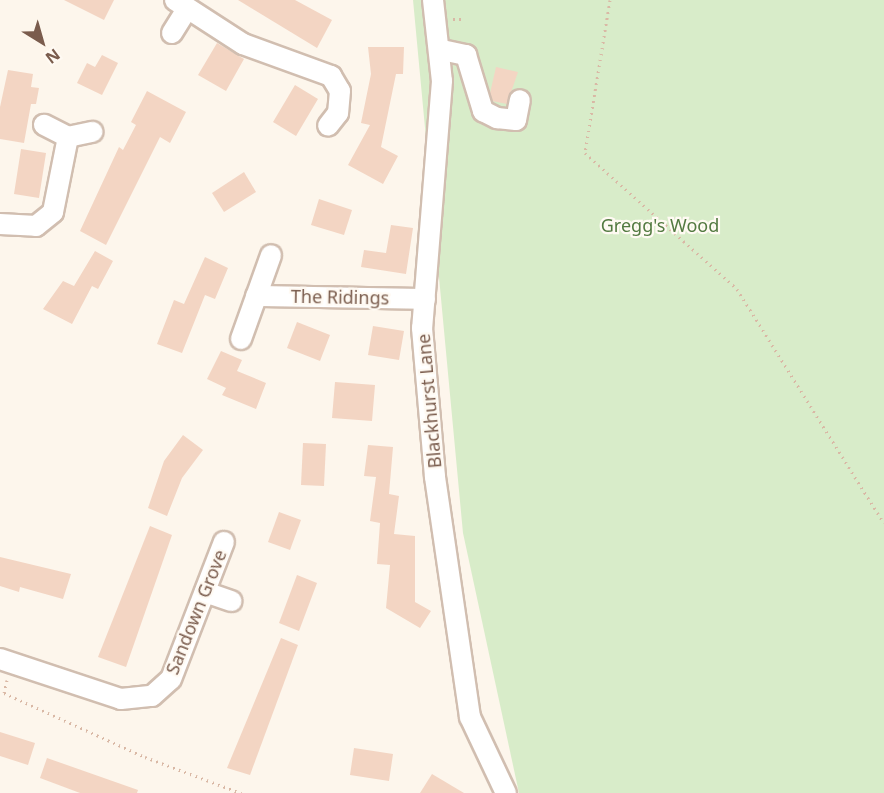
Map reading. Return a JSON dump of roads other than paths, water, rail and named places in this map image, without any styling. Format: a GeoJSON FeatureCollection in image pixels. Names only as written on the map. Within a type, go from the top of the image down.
{"type":"FeatureCollection","features":[{"type":"Feature","properties":{"kind":"street","name":"Blackhurst Lane"},"geometry":{"type":"LineString","coordinates":[[433,0],[442,50],[422,328],[435,477],[470,717],[506,793]]}},
{"type":"Feature","properties":{"kind":"street"},"geometry":{"type":"LineString","coordinates":[[172,33],[181,4],[243,44],[331,76],[340,90],[338,113],[328,126]]}},
{"type":"Feature","properties":{"kind":"street"},"geometry":{"type":"LineString","coordinates":[[442,50],[466,55],[483,111],[497,118],[516,120],[520,100]]}},
{"type":"Feature","properties":{"kind":"street"},"geometry":{"type":"LineString","coordinates":[[44,125],[68,137],[92,132]]}},
{"type":"Feature","properties":{"kind":"street"},"geometry":{"type":"LineString","coordinates":[[0,224],[36,226],[50,218],[68,137]]}},
{"type":"Feature","properties":{"kind":"street"},"geometry":{"type":"LineString","coordinates":[[241,339],[271,255]]}},
{"type":"Feature","properties":{"kind":"street","name":"The Ridings"},"geometry":{"type":"LineString","coordinates":[[256,296],[425,299]]}},
{"type":"Feature","properties":{"kind":"street","name":"Sandown Grove"},"geometry":{"type":"LineString","coordinates":[[6,661],[121,699],[152,696],[171,679],[224,542]]}},
{"type":"Feature","properties":{"kind":"street"},"geometry":{"type":"LineString","coordinates":[[205,592],[231,601]]}},
{"type":"Feature","properties":{"kind":"park label","name":"Gregg's Wood"},"geometry":{"type":"Point","coordinates":[660,225]}}]}
